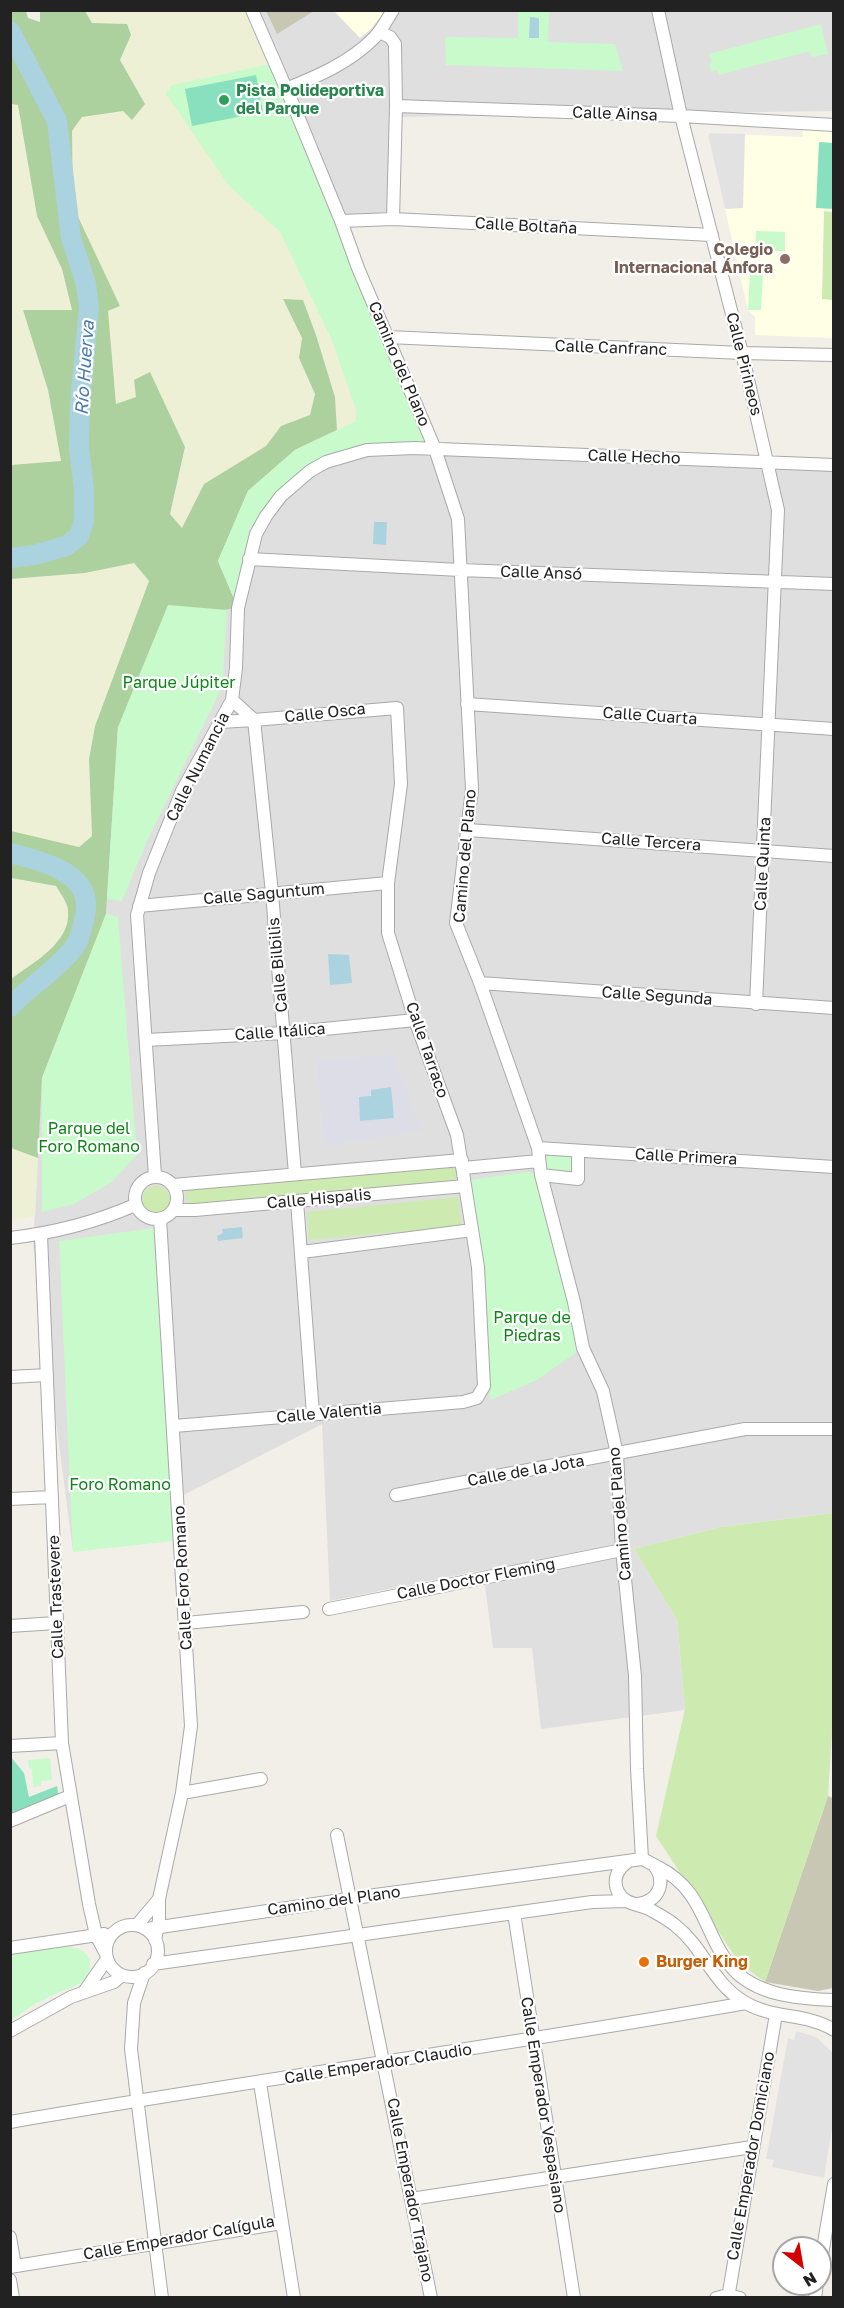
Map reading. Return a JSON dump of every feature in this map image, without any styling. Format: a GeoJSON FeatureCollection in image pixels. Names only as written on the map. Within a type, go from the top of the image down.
{"type":"FeatureCollection","features":[{"type":"Feature","properties":{"kind":"street","name":"Camino del Plano"},"geometry":{"type":"LineString","coordinates":[[147,1927],[636,1860],[635,1676],[622,1550],[617,1454],[603,1391],[583,1348],[574,1302],[541,1175],[539,1154],[480,983],[456,923],[472,789],[458,519],[435,449],[252,10]]}},
{"type":"Feature","properties":{"kind":"street"},"geometry":{"type":"LineString","coordinates":[[286,89],[351,58],[379,32],[393,10]]}},
{"type":"Feature","properties":{"kind":"street","name":"Calle Pirineos"},"geometry":{"type":"LineString","coordinates":[[660,11],[681,116],[742,353],[778,510],[769,724]]}},
{"type":"Feature","properties":{"kind":"street"},"geometry":{"type":"LineString","coordinates":[[379,32],[390,37],[395,44],[393,219]]}},
{"type":"Feature","properties":{"kind":"street","name":"Calle Ainsa"},"geometry":{"type":"LineString","coordinates":[[396,106],[834,124]]}},
{"type":"Feature","properties":{"kind":"street","name":"Calle Boltaña"},"geometry":{"type":"LineString","coordinates":[[341,221],[393,219],[712,235]]}},
{"type":"Feature","properties":{"kind":"street","name":"Calle Canfranc"},"geometry":{"type":"LineString","coordinates":[[388,338],[834,356]]}},
{"type":"Feature","properties":{"kind":"street","name":"Calle Hecho"},"geometry":{"type":"LineString","coordinates":[[435,449],[834,465]]}},
{"type":"Feature","properties":{"kind":"street","name":"Calle Numancia"},"geometry":{"type":"LineString","coordinates":[[155,1176],[136,915],[149,873],[182,791],[232,700],[236,668],[238,608],[256,534],[281,496],[310,471],[344,455],[367,450],[435,449]]}},
{"type":"Feature","properties":{"kind":"street","name":"Calle Ansó"},"geometry":{"type":"LineString","coordinates":[[249,559],[460,570],[834,584]]}},
{"type":"Feature","properties":{"kind":"street"},"geometry":{"type":"LineString","coordinates":[[232,700],[254,720]]}},
{"type":"Feature","properties":{"kind":"street","name":"Calle Cuarta"},"geometry":{"type":"LineString","coordinates":[[467,704],[834,729]]}},
{"type":"Feature","properties":{"kind":"street","name":"Calle Osca"},"geometry":{"type":"LineString","coordinates":[[220,722],[397,708]]}},
{"type":"Feature","properties":{"kind":"street","name":"Calle Tarraco"},"geometry":{"type":"LineString","coordinates":[[397,708],[401,784],[388,883],[388,933],[415,1020],[457,1135],[463,1164],[478,1267],[484,1386],[482,1392]]}},
{"type":"Feature","properties":{"kind":"street","name":"Calle Bilbilis"},"geometry":{"type":"LineString","coordinates":[[254,720],[272,893],[295,1174]]}},
{"type":"Feature","properties":{"kind":"street","name":"Calle Quinta"},"geometry":{"type":"LineString","coordinates":[[756,1004],[769,724]]}},
{"type":"Feature","properties":{"kind":"street","name":"Calle Tercera"},"geometry":{"type":"LineString","coordinates":[[468,830],[834,856]]}},
{"type":"Feature","properties":{"kind":"street","name":"Calle Saguntum"},"geometry":{"type":"LineString","coordinates":[[139,906],[388,883]]}},
{"type":"Feature","properties":{"kind":"street","name":"Calle Segunda"},"geometry":{"type":"LineString","coordinates":[[480,983],[834,1008]]}},
{"type":"Feature","properties":{"kind":"street","name":"Calle Itálica"},"geometry":{"type":"LineString","coordinates":[[146,1040],[284,1033],[415,1020]]}},
{"type":"Feature","properties":{"kind":"street"},"geometry":{"type":"LineString","coordinates":[[541,1175],[578,1179],[578,1152]]}},
{"type":"Feature","properties":{"kind":"street","name":"Calle Primera"},"geometry":{"type":"LineString","coordinates":[[539,1154],[578,1152],[834,1167]]}},
{"type":"Feature","properties":{"kind":"street","name":"Calle Hispalis"},"geometry":{"type":"LineString","coordinates":[[173,1185],[295,1174],[463,1164],[539,1154]]}},
{"type":"Feature","properties":{"kind":"street"},"geometry":{"type":"LineString","coordinates":[[155,1176],[162,1177],[173,1185],[177,1197],[174,1210],[160,1219],[148,1218],[138,1210],[135,1205],[135,1191],[138,1185],[155,1176]]}},
{"type":"Feature","properties":{"kind":"street","name":"Calle Hispalis"},"geometry":{"type":"LineString","coordinates":[[174,1210],[465,1186]]}},
{"type":"Feature","properties":{"kind":"street"},"geometry":{"type":"LineString","coordinates":[[297,1201],[313,1414]]}},
{"type":"Feature","properties":{"kind":"street"},"geometry":{"type":"LineString","coordinates":[[10,1238],[41,1234],[116,1213],[135,1205]]}},
{"type":"Feature","properties":{"kind":"street","name":"Calle Foro Romano"},"geometry":{"type":"LineString","coordinates":[[147,1927],[159,1899],[182,1793],[191,1726],[160,1219]]}},
{"type":"Feature","properties":{"kind":"street"},"geometry":{"type":"LineString","coordinates":[[302,1252],[472,1230]]}},
{"type":"Feature","properties":{"kind":"street","name":"Calle Trastevere"},"geometry":{"type":"LineString","coordinates":[[41,1234],[62,1743],[96,1935],[107,1956]]}},
{"type":"Feature","properties":{"kind":"street"},"geometry":{"type":"LineString","coordinates":[[10,1377],[47,1375]]}},
{"type":"Feature","properties":{"kind":"street","name":"Calle Valentia"},"geometry":{"type":"LineString","coordinates":[[174,1426],[463,1402],[477,1398],[482,1392]]}},
{"type":"Feature","properties":{"kind":"street","name":"Calle de la Jota"},"geometry":{"type":"LineString","coordinates":[[396,1495],[745,1430],[834,1429]]}},
{"type":"Feature","properties":{"kind":"street"},"geometry":{"type":"LineString","coordinates":[[10,1499],[52,1497]]}},
{"type":"Feature","properties":{"kind":"street","name":"Calle Doctor Fleming"},"geometry":{"type":"LineString","coordinates":[[329,1609],[622,1550]]}},
{"type":"Feature","properties":{"kind":"street"},"geometry":{"type":"LineString","coordinates":[[186,1623],[303,1612]]}},
{"type":"Feature","properties":{"kind":"street"},"geometry":{"type":"LineString","coordinates":[[10,1626],[56,1623]]}},
{"type":"Feature","properties":{"kind":"street"},"geometry":{"type":"LineString","coordinates":[[10,1746],[62,1743]]}},
{"type":"Feature","properties":{"kind":"street"},"geometry":{"type":"LineString","coordinates":[[182,1793],[261,1779]]}},
{"type":"Feature","properties":{"kind":"street"},"geometry":{"type":"LineString","coordinates":[[10,1821],[70,1796]]}},
{"type":"Feature","properties":{"kind":"street","name":"Calle Emperador Trajano"},"geometry":{"type":"LineString","coordinates":[[337,1835],[431,2298]]}},
{"type":"Feature","properties":{"kind":"street"},"geometry":{"type":"LineString","coordinates":[[833,2029],[817,2021],[776,2014],[746,2003],[720,1983],[684,1933],[667,1919],[632,1902],[617,1890],[616,1876],[623,1865],[636,1860],[670,1873],[683,1883],[692,1895],[730,1964],[738,1974],[755,1985],[778,1993],[803,1999],[834,2000]]}},
{"type":"Feature","properties":{"kind":"street"},"geometry":{"type":"LineString","coordinates":[[10,2031],[44,2010],[84,1992],[114,1982],[122,1975],[134,1976],[149,1969],[356,1934],[514,1912],[592,1902],[632,1902],[652,1899],[660,1886],[661,1879],[654,1865]]}},
{"type":"Feature","properties":{"kind":"street","name":"Calle Foro Romano"},"geometry":{"type":"LineString","coordinates":[[147,1927],[159,1899]]}},
{"type":"Feature","properties":{"kind":"street","name":"Calle Emperador Vespasiano"},"geometry":{"type":"LineString","coordinates":[[514,1912],[574,2298]]}},
{"type":"Feature","properties":{"kind":"street"},"geometry":{"type":"LineString","coordinates":[[10,1948],[114,1932],[125,1926],[147,1927]]}},
{"type":"Feature","properties":{"kind":"street","name":"Calle Foro Romano"},"geometry":{"type":"LineString","coordinates":[[147,1927],[158,1950],[149,1969]]}},
{"type":"Feature","properties":{"kind":"street"},"geometry":{"type":"LineString","coordinates":[[114,1932],[107,1942],[107,1956],[113,1968],[122,1975],[134,2003]]}},
{"type":"Feature","properties":{"kind":"street"},"geometry":{"type":"LineString","coordinates":[[84,1992],[107,1956]]}},
{"type":"Feature","properties":{"kind":"street"},"geometry":{"type":"LineString","coordinates":[[149,1969],[134,2003],[131,2049],[162,2298]]}},
{"type":"Feature","properties":{"kind":"street","name":"Calle Emperador Claudio"},"geometry":{"type":"LineString","coordinates":[[10,2122],[137,2100],[261,2083],[384,2061],[533,2040],[746,2003]]}},
{"type":"Feature","properties":{"kind":"street","name":"Calle Emperador Domiciano"},"geometry":{"type":"LineString","coordinates":[[728,2297],[776,2014]]}},
{"type":"Feature","properties":{"kind":"street","name":"Calle Emperador Calígula"},"geometry":{"type":"LineString","coordinates":[[13,2266],[282,2223],[261,2083]]}},
{"type":"Feature","properties":{"kind":"street"},"geometry":{"type":"LineString","coordinates":[[411,2199],[752,2147]]}},
{"type":"Feature","properties":{"kind":"street"},"geometry":{"type":"LineString","coordinates":[[825,2236],[834,2184]]}},
{"type":"Feature","properties":{"kind":"street"},"geometry":{"type":"LineString","coordinates":[[282,2223],[294,2298]]}},
{"type":"Feature","properties":{"kind":"street"},"geometry":{"type":"LineString","coordinates":[[10,2237],[13,2266]]}},
{"type":"Feature","properties":{"kind":"street"},"geometry":{"type":"LineString","coordinates":[[10,2280],[13,2298]]}},
{"type":"Feature","properties":{"kind":"shaded area"},"geometry":{"type":"Polygon","coordinates":[[[85,11],[252,11],[275,63],[172,85],[230,187],[280,232],[332,342],[356,410],[356,421],[337,430],[335,397],[303,301],[283,299],[302,338],[299,358],[315,394],[310,415],[281,426],[266,446],[204,484],[182,528],[170,514],[185,447],[136,397],[116,405],[108,311],[119,306],[73,207],[72,131],[82,117],[123,111],[145,104],[120,59],[131,35],[92,23],[85,11]]]}},
{"type":"Feature","properties":{"kind":"shaded area"},"geometry":{"type":"Polygon","coordinates":[[[252,11],[833,11],[833,111],[396,117],[393,219],[341,221],[252,11]]]}},
{"type":"Feature","properties":{"kind":"shaded area"},"geometry":{"type":"Polygon","coordinates":[[[266,11],[314,11],[277,34],[266,11]]]}},
{"type":"Feature","properties":{"kind":"shaded area"},"geometry":{"type":"Polygon","coordinates":[[[334,11],[385,11],[371,29],[360,38],[334,11]]]}},
{"type":"Feature","properties":{"kind":"shaded area"},"geometry":{"type":"Polygon","coordinates":[[[11,104],[18,105],[37,216],[62,269],[72,310],[23,310],[48,390],[61,462],[11,465],[11,104]]]}},
{"type":"Feature","properties":{"kind":"shaded area","name":"Colegio Internacional Ánfora"},"geometry":{"type":"Polygon","coordinates":[[[803,130],[833,131],[833,338],[755,335],[755,317],[748,310],[708,135],[710,133],[802,137],[803,130]]]}},
{"type":"Feature","properties":{"kind":"shaded area"},"geometry":{"type":"Polygon","coordinates":[[[710,133],[745,134],[743,208],[725,209],[708,135],[710,133]]]}},
{"type":"Feature","properties":{"kind":"shaded area"},"geometry":{"type":"Polygon","coordinates":[[[367,450],[833,461],[833,1513],[721,1527],[634,1549],[677,1620],[685,1710],[541,1729],[532,1648],[493,1648],[483,1570],[330,1601],[322,1424],[73,1552],[33,1245],[42,1078],[106,914],[118,727],[168,605],[227,610],[238,608],[256,534],[310,471],[367,450]]]}},
{"type":"Feature","properties":{"kind":"shaded area"},"geometry":{"type":"Polygon","coordinates":[[[134,563],[149,581],[95,726],[89,759],[92,836],[79,847],[11,831],[11,579],[85,573],[134,563]]]}},
{"type":"Feature","properties":{"kind":"shaded area"},"geometry":{"type":"Polygon","coordinates":[[[10,878],[56,886],[69,910],[64,935],[42,956],[11,979],[10,878]]]}},
{"type":"Feature","properties":{"kind":"shaded area"},"geometry":{"type":"Polygon","coordinates":[[[393,1054],[422,1131],[324,1146],[317,1061],[393,1054]],[[371,1096],[359,1098],[360,1121],[371,1096]]]}},
{"type":"Feature","properties":{"kind":"shaded area"},"geometry":{"type":"Polygon","coordinates":[[[11,1148],[38,1158],[35,1216],[11,1221],[11,1148]]]}},
{"type":"Feature","properties":{"kind":"shaded area"},"geometry":{"type":"Polygon","coordinates":[[[828,1796],[833,1798],[833,1988],[818,1991],[765,1982],[828,1796]]]}},
{"type":"Feature","properties":{"kind":"shaded area"},"geometry":{"type":"Polygon","coordinates":[[[796,2031],[816,2037],[833,2053],[833,2122],[824,2178],[772,2167],[774,2160],[766,2159],[788,2038],[794,2040],[796,2031]]]}},
{"type":"Feature","properties":{"kind":"green space"},"geometry":{"type":"Polygon","coordinates":[[[11,11],[26,11],[28,18],[40,22],[40,11],[85,11],[92,23],[127,24],[131,35],[120,60],[145,104],[132,120],[123,111],[82,117],[72,131],[73,206],[120,306],[108,311],[116,404],[136,397],[134,380],[150,372],[185,447],[170,514],[182,528],[204,484],[266,446],[281,426],[310,415],[315,394],[299,358],[302,338],[283,299],[303,300],[335,397],[337,430],[295,450],[248,491],[218,561],[238,608],[224,610],[118,727],[106,914],[42,1078],[38,1158],[11,1148],[11,979],[39,959],[57,942],[67,922],[68,908],[56,886],[11,878],[11,831],[79,847],[92,836],[89,759],[95,726],[149,581],[134,563],[85,573],[11,579],[11,465],[61,461],[48,390],[23,310],[72,310],[62,269],[37,216],[18,105],[11,104],[11,11]]]}},
{"type":"Feature","properties":{"kind":"green space"},"geometry":{"type":"Polygon","coordinates":[[[518,11],[549,11],[548,42],[615,44],[623,71],[446,65],[445,37],[518,38],[518,11]]]}},
{"type":"Feature","properties":{"kind":"green space"},"geometry":{"type":"Polygon","coordinates":[[[821,24],[828,54],[812,57],[810,51],[719,75],[717,70],[711,72],[709,64],[712,62],[709,54],[821,24]]]}},
{"type":"Feature","properties":{"kind":"green space"},"geometry":{"type":"Polygon","coordinates":[[[275,63],[435,449],[414,448],[326,462],[266,516],[238,608],[218,561],[248,491],[295,450],[356,421],[356,410],[332,341],[280,232],[230,187],[166,94],[172,85],[275,63]]]}},
{"type":"Feature","properties":{"kind":"green space","name":"Pista Polideportiva del Parque"},"geometry":{"type":"Polygon","coordinates":[[[256,75],[263,112],[192,126],[185,89],[256,75]]]}},
{"type":"Feature","properties":{"kind":"green space"},"geometry":{"type":"Polygon","coordinates":[[[819,142],[833,143],[833,209],[816,208],[819,142]]]}},
{"type":"Feature","properties":{"kind":"green space"},"geometry":{"type":"Polygon","coordinates":[[[824,211],[833,212],[833,300],[822,299],[824,211]]]}},
{"type":"Feature","properties":{"kind":"green space"},"geometry":{"type":"Polygon","coordinates":[[[756,231],[785,232],[785,251],[755,251],[756,231]]]}},
{"type":"Feature","properties":{"kind":"green space"},"geometry":{"type":"Polygon","coordinates":[[[750,272],[763,273],[761,310],[748,310],[750,272]]]}},
{"type":"Feature","properties":{"kind":"green space","name":"Parque Júpiter"},"geometry":{"type":"Polygon","coordinates":[[[168,605],[227,610],[223,678],[217,698],[148,839],[122,901],[107,899],[118,727],[168,605]]]}},
{"type":"Feature","properties":{"kind":"green space","name":"Parque del Foro Romano"},"geometry":{"type":"Polygon","coordinates":[[[106,914],[118,917],[137,1155],[112,1182],[74,1204],[42,1212],[42,1078],[106,914]]]}},
{"type":"Feature","properties":{"kind":"green space"},"geometry":{"type":"Polygon","coordinates":[[[541,1152],[578,1152],[577,1178],[543,1173],[541,1152]]]}},
{"type":"Feature","properties":{"kind":"green space"},"geometry":{"type":"Polygon","coordinates":[[[450,1165],[458,1173],[456,1179],[450,1184],[193,1205],[185,1196],[187,1190],[450,1165]]]}},
{"type":"Feature","properties":{"kind":"green space","name":"Parque de Piedras"},"geometry":{"type":"Polygon","coordinates":[[[528,1172],[540,1176],[583,1348],[535,1381],[490,1400],[487,1306],[471,1180],[528,1172]]]}},
{"type":"Feature","properties":{"kind":"green space"},"geometry":{"type":"Polygon","coordinates":[[[156,1186],[166,1190],[170,1200],[166,1210],[156,1214],[146,1210],[142,1200],[146,1190],[156,1186]]]}},
{"type":"Feature","properties":{"kind":"green space"},"geometry":{"type":"Polygon","coordinates":[[[458,1197],[462,1226],[309,1240],[307,1212],[458,1197]]]}},
{"type":"Feature","properties":{"kind":"green space","name":"Foro Romano"},"geometry":{"type":"Polygon","coordinates":[[[154,1228],[173,1541],[73,1552],[59,1241],[154,1228]]]}},
{"type":"Feature","properties":{"kind":"green space"},"geometry":{"type":"Polygon","coordinates":[[[833,1513],[834,1700],[828,1796],[765,1982],[739,1963],[656,1836],[685,1709],[677,1620],[634,1549],[721,1527],[833,1513]]]}},
{"type":"Feature","properties":{"kind":"green space"},"geometry":{"type":"Polygon","coordinates":[[[10,1756],[24,1773],[29,1797],[57,1786],[59,1799],[11,1818],[10,1756]]]}},
{"type":"Feature","properties":{"kind":"green space"},"geometry":{"type":"Polygon","coordinates":[[[50,1758],[52,1780],[41,1781],[41,1786],[33,1787],[32,1769],[29,1768],[28,1760],[50,1758]]]}},
{"type":"Feature","properties":{"kind":"green space"},"geometry":{"type":"Polygon","coordinates":[[[61,1946],[77,1948],[87,1955],[90,1970],[86,1978],[75,1986],[34,2005],[11,2021],[11,1955],[61,1946]]]}},
{"type":"Feature","properties":{"kind":"water"},"geometry":{"type":"Polygon","coordinates":[[[530,17],[539,18],[539,38],[529,38],[530,17]]]}},
{"type":"Feature","properties":{"kind":"water"},"geometry":{"type":"Polygon","coordinates":[[[374,522],[387,522],[386,545],[373,544],[374,522]]]}},
{"type":"Feature","properties":{"kind":"water"},"geometry":{"type":"Polygon","coordinates":[[[328,954],[349,955],[352,983],[330,985],[328,954]]]}},
{"type":"Feature","properties":{"kind":"water"},"geometry":{"type":"Polygon","coordinates":[[[391,1087],[394,1118],[360,1121],[359,1097],[371,1096],[371,1090],[391,1087]]]}},
{"type":"Feature","properties":{"kind":"water"},"geometry":{"type":"Polygon","coordinates":[[[242,1227],[243,1238],[218,1241],[217,1236],[223,1233],[222,1229],[242,1227]]]}},
{"type":"Feature","properties":{"kind":"waterway","name":"Río Huerva"},"geometry":{"type":"LineString","coordinates":[[10,31],[57,121],[71,238],[86,284],[89,308],[80,403],[79,448],[84,489],[84,521],[79,536],[66,546],[34,555],[10,558]]}},
{"type":"Feature","properties":{"kind":"waterway","name":"Río Huerva"},"geometry":{"type":"LineString","coordinates":[[10,853],[37,860],[63,871],[82,889],[86,901],[85,916],[77,943],[64,959],[10,1007]]}},
{"type":"Feature","properties":{"kind":"place","name":"Pista Polideportiva del Parque"},"geometry":{"type":"Point","coordinates":[224,100]}},
{"type":"Feature","properties":{"kind":"place","name":"Colegio Internacional Ánfora"},"geometry":{"type":"Point","coordinates":[785,259]}},
{"type":"Feature","properties":{"kind":"place","name":"Burger King"},"geometry":{"type":"Point","coordinates":[644,1962]}}]}
